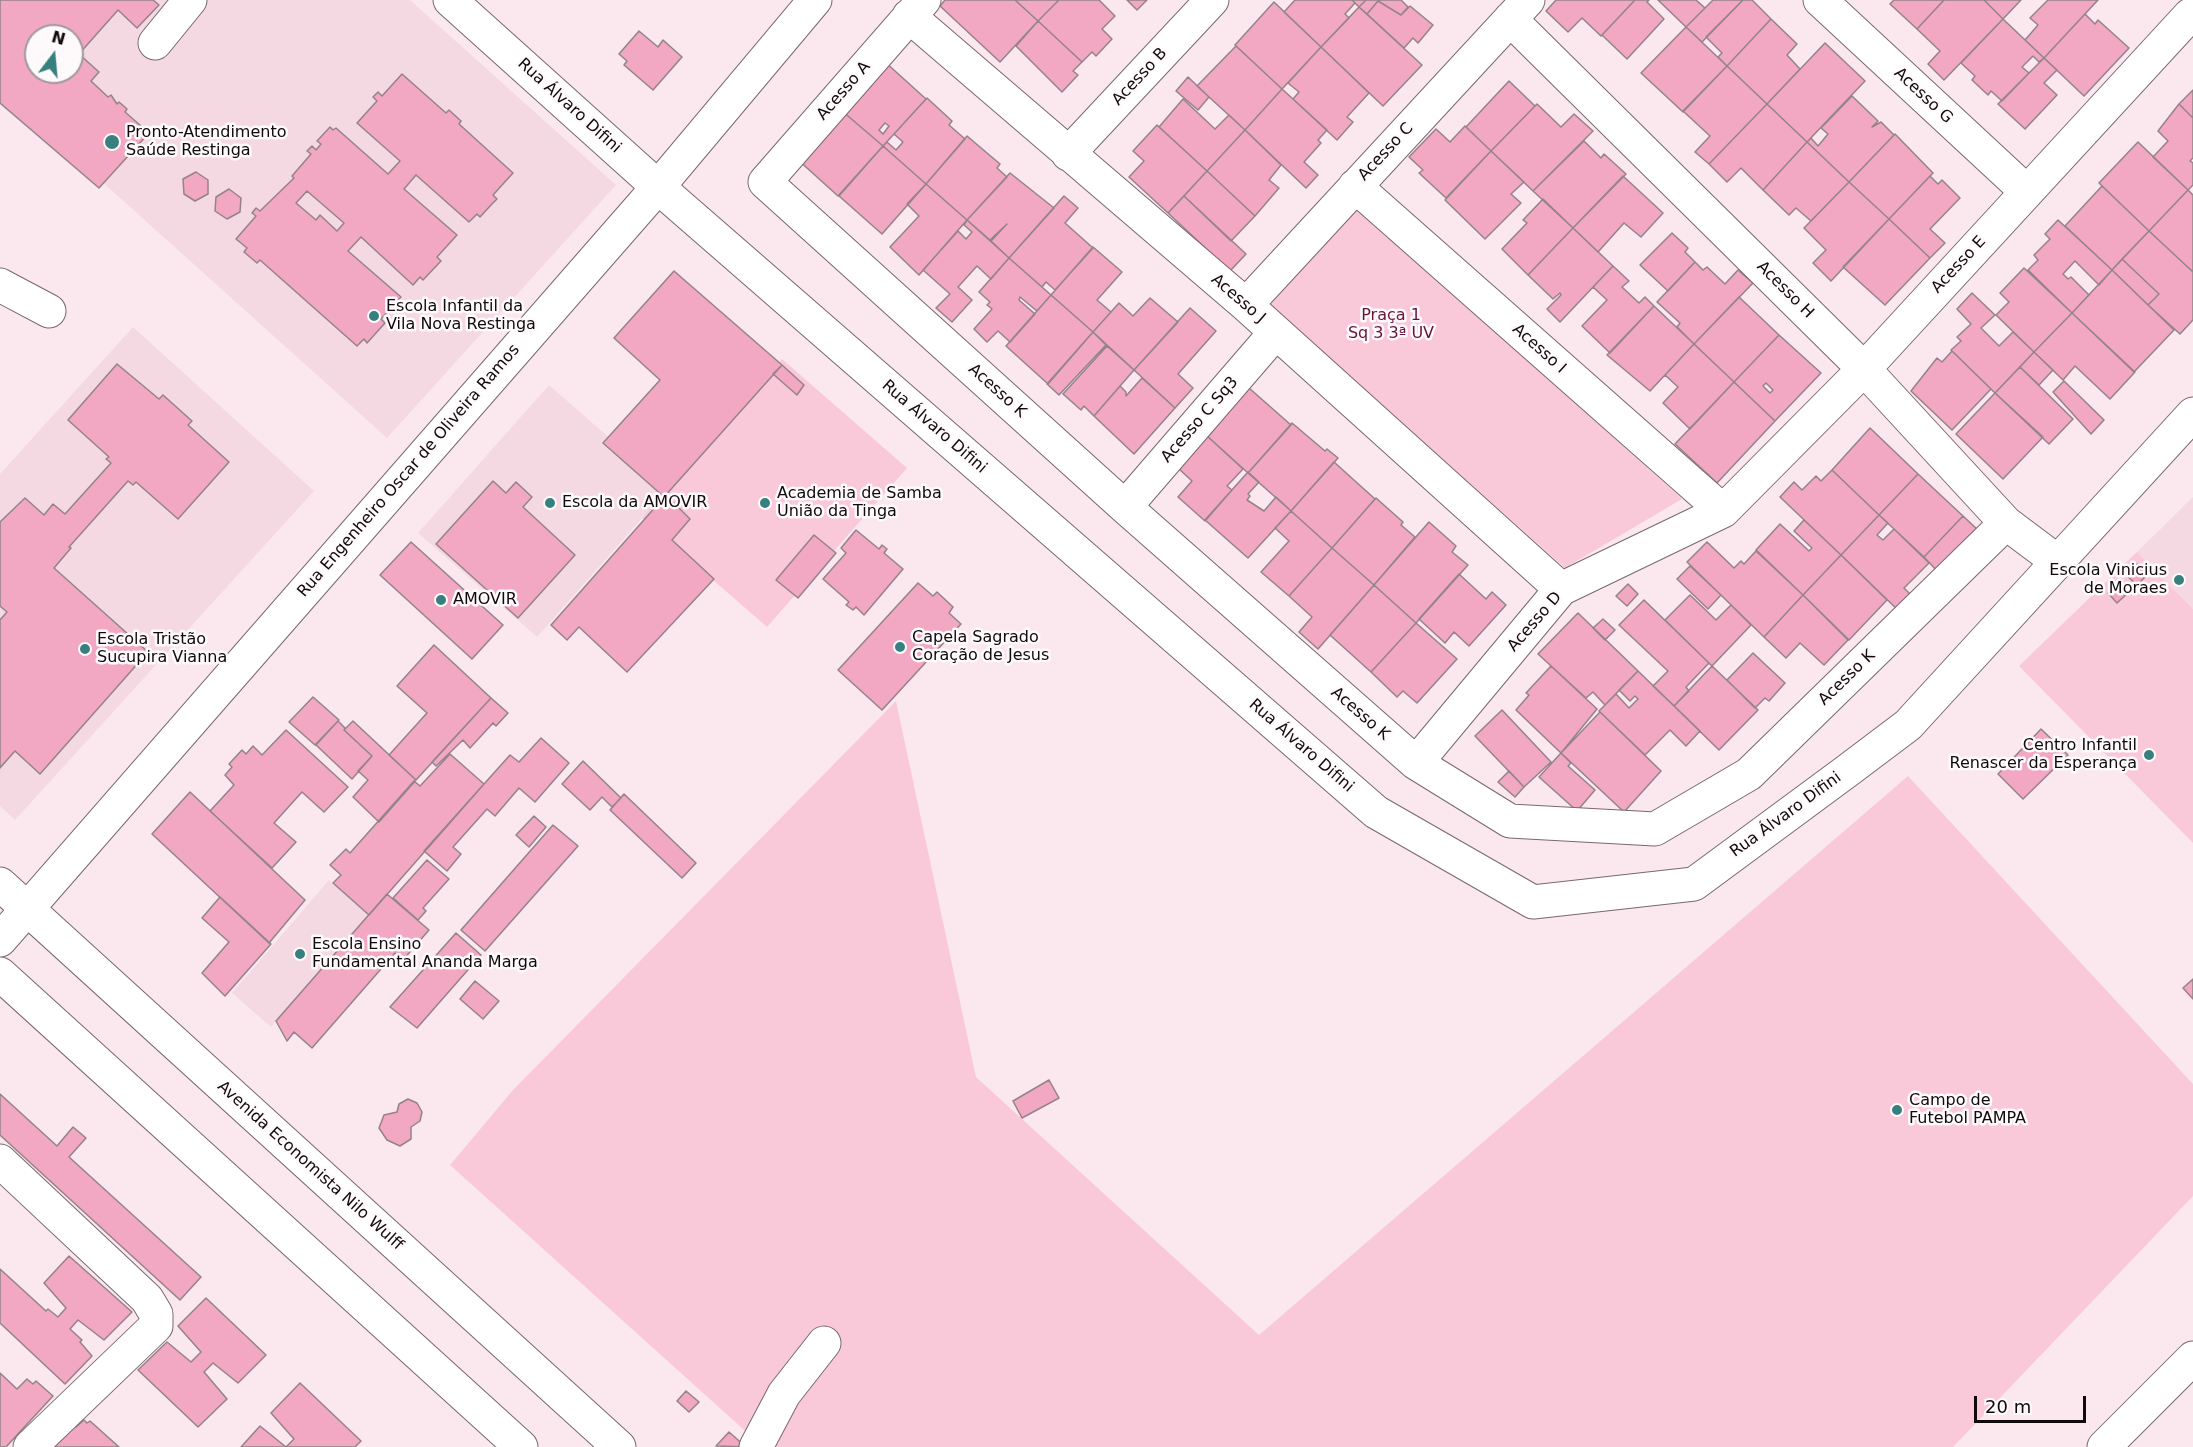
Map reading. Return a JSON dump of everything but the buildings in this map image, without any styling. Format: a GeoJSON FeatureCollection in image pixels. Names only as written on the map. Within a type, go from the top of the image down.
{"type":"FeatureCollection","features":[{"type":"Feature","properties":{"kind":"street"},"geometry":{"type":"LineString","coordinates":[[155,43],[190,0]]}},
{"type":"Feature","properties":{"kind":"street","name":"Rua Álvaro Difini"},"geometry":{"type":"LineString","coordinates":[[450,0],[658,187],[1376,812],[1533,902],[1694,884],[1908,725],[2193,414]]}},
{"type":"Feature","properties":{"kind":"street","name":"Rua Engenheiro Oscar de Oliveira Ramos"},"geometry":{"type":"LineString","coordinates":[[0,940],[658,187],[815,0]]}},
{"type":"Feature","properties":{"kind":"street","name":"Acesso B"},"geometry":{"type":"LineString","coordinates":[[1068,154],[1212,0]]}},
{"type":"Feature","properties":{"kind":"street","name":"Acesso G"},"geometry":{"type":"LineString","coordinates":[[1820,0],[2027,192]]}},
{"type":"Feature","properties":{"kind":"street","name":"Acesso J"},"geometry":{"type":"LineString","coordinates":[[916,8],[1068,154],[1246,305],[1561,589]]}},
{"type":"Feature","properties":{"kind":"street","name":"Acesso A"},"geometry":{"type":"LineString","coordinates":[[765,182],[916,8]]}},
{"type":"Feature","properties":{"kind":"street","name":"Acesso C"},"geometry":{"type":"LineString","coordinates":[[1246,305],[1519,9]]}},
{"type":"Feature","properties":{"kind":"street","name":"Acesso H"},"geometry":{"type":"LineString","coordinates":[[1519,9],[1864,369],[2006,523],[2058,561]]}},
{"type":"Feature","properties":{"kind":"street","name":"Acesso E"},"geometry":{"type":"LineString","coordinates":[[1723,511],[1864,369],[2027,192],[2185,11]]}},
{"type":"Feature","properties":{"kind":"street","name":"Acesso K"},"geometry":{"type":"LineString","coordinates":[[765,182],[1125,507],[1416,763],[1510,821],[1655,829],[1749,774],[2006,523]]}},
{"type":"Feature","properties":{"kind":"street","name":"Acesso I"},"geometry":{"type":"LineString","coordinates":[[1355,186],[1723,511]]}},
{"type":"Feature","properties":{"kind":"street"},"geometry":{"type":"LineString","coordinates":[[0,285],[49,311]]}},
{"type":"Feature","properties":{"kind":"street","name":"Acesso C Sq3"},"geometry":{"type":"LineString","coordinates":[[1125,507],[1276,332]]}},
{"type":"Feature","properties":{"kind":"street","name":"Acesso D"},"geometry":{"type":"LineString","coordinates":[[1416,763],[1561,589],[1723,511]]}},
{"type":"Feature","properties":{"kind":"street","name":"Avenida Economista Nilo Wulff"},"geometry":{"type":"LineString","coordinates":[[0,884],[620,1447]]}},
{"type":"Feature","properties":{"kind":"street"},"geometry":{"type":"LineString","coordinates":[[0,974],[521,1447]]}},
{"type":"Feature","properties":{"kind":"street"},"geometry":{"type":"LineString","coordinates":[[0,1161],[147,1299],[156,1314],[156,1326],[30,1447]]}},
{"type":"Feature","properties":{"kind":"street"},"geometry":{"type":"LineString","coordinates":[[756,1447],[784,1394],[824,1343]]}},
{"type":"Feature","properties":{"kind":"street"},"geometry":{"type":"LineString","coordinates":[[2104,1447],[2193,1358]]}},
{"type":"Feature","properties":{"kind":"shaded area","name":"Escola Infantil da Vila Nova Restinga"},"geometry":{"type":"Polygon","coordinates":[[[0,0],[410,0],[616,185],[387,438],[0,90],[0,0]]]}},
{"type":"Feature","properties":{"kind":"shaded area","name":"Escola Tristão Sucupira Vianna"},"geometry":{"type":"Polygon","coordinates":[[[133,327],[314,491],[15,820],[0,806],[0,474],[133,327]]]}},
{"type":"Feature","properties":{"kind":"shaded area","name":"Escola da AMOVIR"},"geometry":{"type":"Polygon","coordinates":[[[549,385],[668,489],[537,637],[418,533],[549,385]]]}},
{"type":"Feature","properties":{"kind":"shaded area","name":"Escola Vinicius de Moraes"},"geometry":{"type":"Polygon","coordinates":[[[2193,497],[2193,609],[2137,552],[2193,497]]]}},
{"type":"Feature","properties":{"kind":"shaded area","name":"Escola Ensino Fundamental Ananda Marga"},"geometry":{"type":"Polygon","coordinates":[[[329,880],[369,915],[271,1027],[232,993],[329,880]]]}},
{"type":"Feature","properties":{"kind":"green space","name":"Praça 1 Sq 3 3ª UV"},"geometry":{"type":"Polygon","coordinates":[[[1357,208],[1682,499],[1565,568],[1270,305],[1357,208]]]}},
{"type":"Feature","properties":{"kind":"green space","name":"Academia de Samba União da Tinga"},"geometry":{"type":"Polygon","coordinates":[[[782,359],[907,468],[767,627],[642,518],[782,359]]]}},
{"type":"Feature","properties":{"kind":"green space","name":"Centro Infantil Renascer da Esperança"},"geometry":{"type":"Polygon","coordinates":[[[2137,552],[2193,609],[2193,843],[2019,666],[2137,552]]]}},
{"type":"Feature","properties":{"kind":"green space"},"geometry":{"type":"Polygon","coordinates":[[[896,701],[976,1077],[1259,1335],[1908,776],[2193,1084],[2193,1196],[1953,1447],[763,1447],[450,1165],[513,1090],[896,701]]]}},
{"type":"Feature","properties":{"kind":"place","name":"Pronto-Atendimento Saúde Restinga"},"geometry":{"type":"Point","coordinates":[112,142]}},
{"type":"Feature","properties":{"kind":"place","name":"Escola Infantil da Vila Nova Restinga"},"geometry":{"type":"Point","coordinates":[374,316]}},
{"type":"Feature","properties":{"kind":"place","name":"Escola da AMOVIR"},"geometry":{"type":"Point","coordinates":[550,503]}},
{"type":"Feature","properties":{"kind":"place","name":"Academia de Samba União da Tinga"},"geometry":{"type":"Point","coordinates":[765,503]}},
{"type":"Feature","properties":{"kind":"place","name":"Escola Vinicius de Moraes"},"geometry":{"type":"Point","coordinates":[2179,580]}},
{"type":"Feature","properties":{"kind":"place","name":"AMOVIR"},"geometry":{"type":"Point","coordinates":[441,600]}},
{"type":"Feature","properties":{"kind":"place","name":"Capela Sagrado Coração de Jesus"},"geometry":{"type":"Point","coordinates":[900,647]}},
{"type":"Feature","properties":{"kind":"place","name":"Escola Tristão Sucupira Vianna"},"geometry":{"type":"Point","coordinates":[85,649]}},
{"type":"Feature","properties":{"kind":"place","name":"Centro Infantil Renascer da Esperança"},"geometry":{"type":"Point","coordinates":[2149,755]}},
{"type":"Feature","properties":{"kind":"place","name":"Escola Ensino Fundamental Ananda Marga"},"geometry":{"type":"Point","coordinates":[300,954]}},
{"type":"Feature","properties":{"kind":"place","name":"Campo de Futebol PAMPA"},"geometry":{"type":"Point","coordinates":[1897,1110]}}]}
